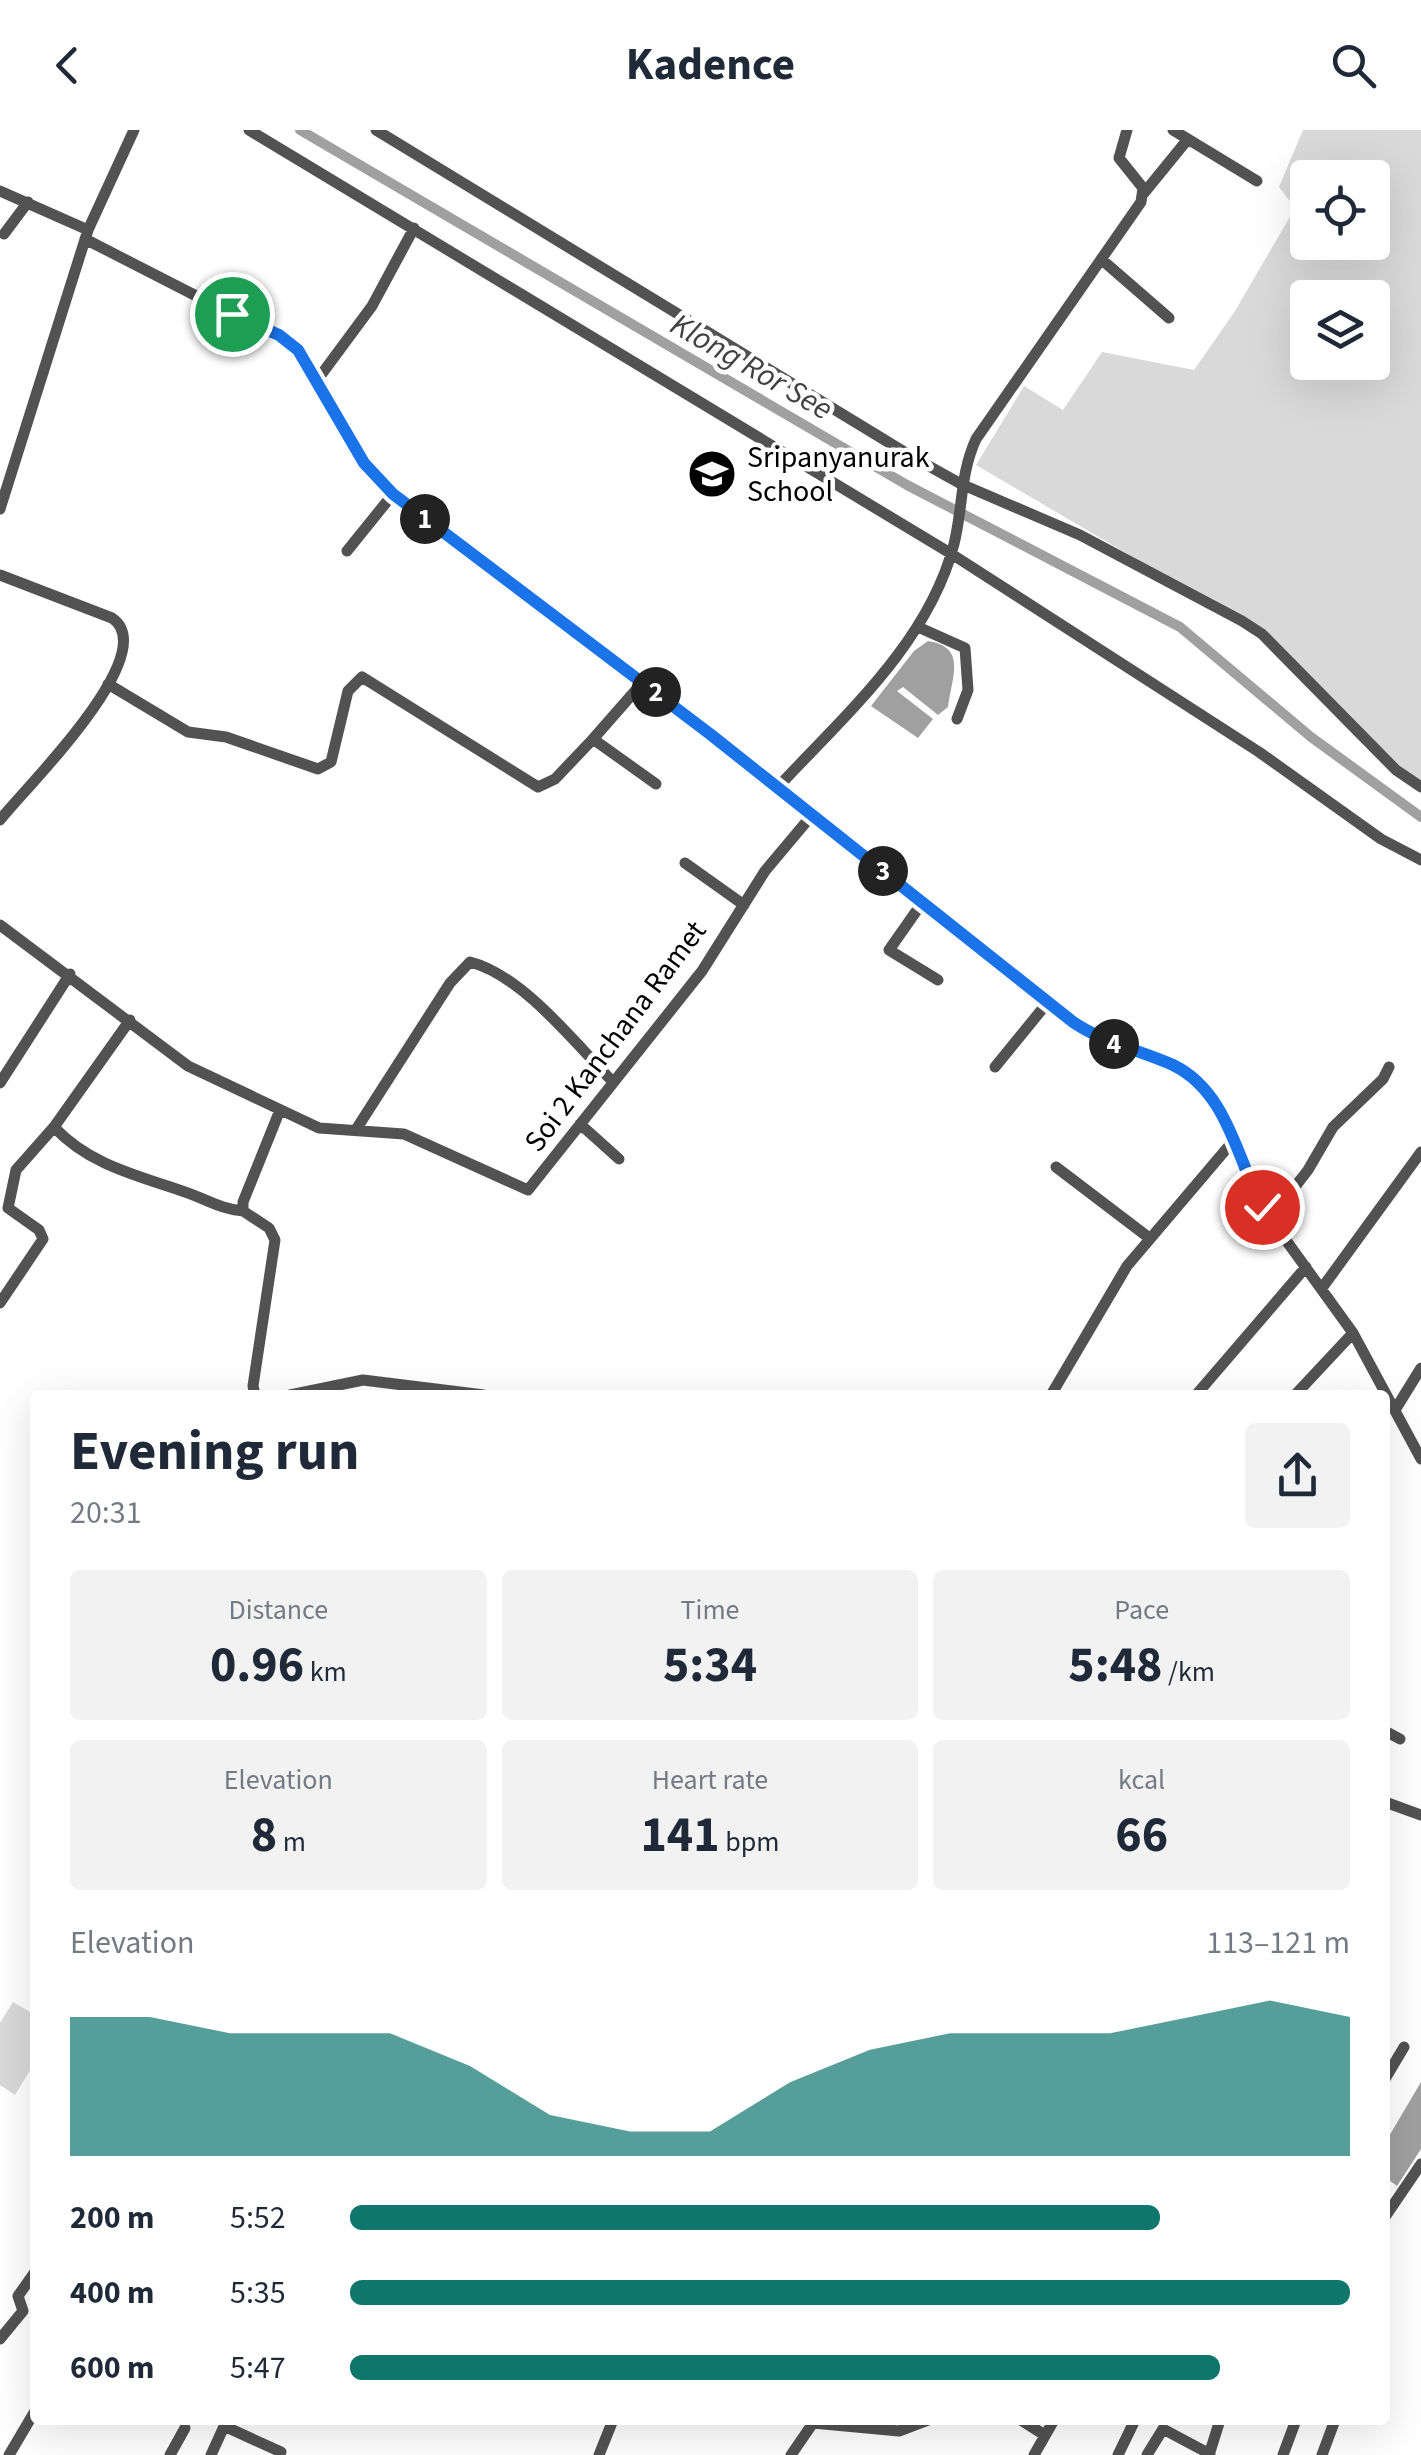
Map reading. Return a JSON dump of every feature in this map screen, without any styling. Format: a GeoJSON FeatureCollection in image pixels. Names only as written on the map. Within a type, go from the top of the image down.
{"type":"FeatureCollection","features":[{"type":"Feature","properties":{"kind":"street"},"geometry":{"type":"LineString","coordinates":[[0,509],[87,235],[134,130]]}},
{"type":"Feature","properties":{"kind":"street"},"geometry":{"type":"LineString","coordinates":[[248,130],[414,228],[570,327],[952,549],[1259,752],[1380,839],[1421,860]]}},
{"type":"Feature","properties":{"kind":"street"},"geometry":{"type":"LineString","coordinates":[[376,130],[961,487],[1080,536],[1242,621],[1262,634],[1396,770],[1421,787]]}},
{"type":"Feature","properties":{"kind":"street"},"geometry":{"type":"LineString","coordinates":[[1127,130],[1120,158],[1144,193]]}},
{"type":"Feature","properties":{"kind":"street"},"geometry":{"type":"LineString","coordinates":[[1174,130],[1256,182]]}},
{"type":"Feature","properties":{"kind":"street"},"geometry":{"type":"LineString","coordinates":[[778,787],[918,628],[952,549],[961,487],[976,439],[1144,193],[1188,139]]}},
{"type":"Feature","properties":{"kind":"street"},"geometry":{"type":"LineString","coordinates":[[0,191],[28,202],[279,335],[298,350],[364,463],[393,494],[643,682],[1096,1037],[1192,1076],[1214,1101],[1270,1219],[1352,1333],[1384,1390]]}},
{"type":"Feature","properties":{"kind":"street"},"geometry":{"type":"LineString","coordinates":[[4,234],[28,202]]}},
{"type":"Feature","properties":{"kind":"street"},"geometry":{"type":"LineString","coordinates":[[318,379],[372,306],[414,228]]}},
{"type":"Feature","properties":{"kind":"street"},"geometry":{"type":"LineString","coordinates":[[1101,259],[1169,318]]}},
{"type":"Feature","properties":{"kind":"street"},"geometry":{"type":"LineString","coordinates":[[0,448],[17,454]]}},
{"type":"Feature","properties":{"kind":"street"},"geometry":{"type":"LineString","coordinates":[[347,551],[393,494]]}},
{"type":"Feature","properties":{"kind":"street"},"geometry":{"type":"LineString","coordinates":[[0,575],[121,625],[125,640],[108,684],[69,742],[0,820]]}},
{"type":"Feature","properties":{"kind":"street"},"geometry":{"type":"LineString","coordinates":[[918,628],[965,648],[968,690],[957,719]]}},
{"type":"Feature","properties":{"kind":"street"},"geometry":{"type":"LineString","coordinates":[[108,684],[188,732],[226,737],[309,768],[326,768],[331,762],[348,692],[362,677],[538,787],[556,779],[643,682]]}},
{"type":"Feature","properties":{"kind":"street"},"geometry":{"type":"LineString","coordinates":[[593,738],[656,784]]}},
{"type":"Feature","properties":{"kind":"street","name":"Soi 2 Kanchana Ramet"},"geometry":{"type":"LineString","coordinates":[[0,925],[188,1066],[318,1128],[404,1134],[528,1190],[702,971],[765,870],[812,815]]}},
{"type":"Feature","properties":{"kind":"street"},"geometry":{"type":"LineString","coordinates":[[685,863],[744,904]]}},
{"type":"Feature","properties":{"kind":"street"},"geometry":{"type":"LineString","coordinates":[[922,903],[889,950],[938,980]]}},
{"type":"Feature","properties":{"kind":"street"},"geometry":{"type":"LineString","coordinates":[[357,1128],[450,983],[470,962],[494,972],[543,1009],[613,1082]]}},
{"type":"Feature","properties":{"kind":"street"},"geometry":{"type":"LineString","coordinates":[[0,1084],[70,974]]}},
{"type":"Feature","properties":{"kind":"street"},"geometry":{"type":"LineString","coordinates":[[995,1068],[1048,1002]]}},
{"type":"Feature","properties":{"kind":"street"},"geometry":{"type":"LineString","coordinates":[[0,1303],[43,1239],[40,1230],[8,1208],[14,1175],[54,1127],[130,1020]]}},
{"type":"Feature","properties":{"kind":"street"},"geometry":{"type":"LineString","coordinates":[[1270,1219],[1308,1170],[1333,1127],[1383,1078],[1388,1067]]}},
{"type":"Feature","properties":{"kind":"street"},"geometry":{"type":"LineString","coordinates":[[243,1211],[252,1174],[280,1110]]}},
{"type":"Feature","properties":{"kind":"street"},"geometry":{"type":"LineString","coordinates":[[580,1124],[619,1159]]}},
{"type":"Feature","properties":{"kind":"street"},"geometry":{"type":"LineString","coordinates":[[54,1127],[72,1144],[114,1168],[217,1208],[243,1211],[269,1228],[274,1240],[254,1390]]}},
{"type":"Feature","properties":{"kind":"street"},"geometry":{"type":"LineString","coordinates":[[1054,1390],[1108,1294],[1148,1236],[1234,1140]]}},
{"type":"Feature","properties":{"kind":"street"},"geometry":{"type":"LineString","coordinates":[[1322,1288],[1421,1152]]}},
{"type":"Feature","properties":{"kind":"street"},"geometry":{"type":"LineString","coordinates":[[1056,1167],[1148,1236]]}},
{"type":"Feature","properties":{"kind":"street"},"geometry":{"type":"LineString","coordinates":[[1200,1390],[1306,1267]]}},
{"type":"Feature","properties":{"kind":"street"},"geometry":{"type":"LineString","coordinates":[[1300,1390],[1352,1333]]}},
{"type":"Feature","properties":{"kind":"street"},"geometry":{"type":"LineString","coordinates":[[1395,1410],[1421,1368]]}},
{"type":"Feature","properties":{"kind":"street"},"geometry":{"type":"LineString","coordinates":[[310,1390],[345,1381],[389,1389]]}},
{"type":"Feature","properties":{"kind":"street"},"geometry":{"type":"LineString","coordinates":[[1390,1401],[1421,1460]]}},
{"type":"Feature","properties":{"kind":"street"},"geometry":{"type":"LineString","coordinates":[[1390,1734],[1400,1739]]}},
{"type":"Feature","properties":{"kind":"street"},"geometry":{"type":"LineString","coordinates":[[1390,1804],[1421,1815]]}},
{"type":"Feature","properties":{"kind":"street"},"geometry":{"type":"LineString","coordinates":[[1390,2071],[1404,2047]]}},
{"type":"Feature","properties":{"kind":"street"},"geometry":{"type":"LineString","coordinates":[[1390,2209],[1421,2164]]}},
{"type":"Feature","properties":{"kind":"street"},"geometry":{"type":"LineString","coordinates":[[1408,2182],[1421,2189]]}},
{"type":"Feature","properties":{"kind":"street"},"geometry":{"type":"LineString","coordinates":[[0,2339],[24,2310],[18,2296],[30,2279]]}},
{"type":"Feature","properties":{"kind":"street"},"geometry":{"type":"LineString","coordinates":[[9,2455],[30,2419]]}},
{"type":"Feature","properties":{"kind":"street"},"geometry":{"type":"LineString","coordinates":[[211,2455],[224,2425]]}},
{"type":"Feature","properties":{"kind":"street"},"geometry":{"type":"LineString","coordinates":[[229,2425],[281,2452]]}},
{"type":"Feature","properties":{"kind":"street"},"geometry":{"type":"LineString","coordinates":[[599,2455],[611,2425]]}},
{"type":"Feature","properties":{"kind":"street"},"geometry":{"type":"LineString","coordinates":[[791,2455],[811,2425]]}},
{"type":"Feature","properties":{"kind":"street"},"geometry":{"type":"LineString","coordinates":[[834,2425],[899,2431],[915,2425]]}},
{"type":"Feature","properties":{"kind":"street"},"geometry":{"type":"LineString","coordinates":[[1029,2425],[1043,2434]]}},
{"type":"Feature","properties":{"kind":"street"},"geometry":{"type":"LineString","coordinates":[[1034,2455],[1050,2425]]}},
{"type":"Feature","properties":{"kind":"street"},"geometry":{"type":"LineString","coordinates":[[1118,2455],[1133,2425]]}},
{"type":"Feature","properties":{"kind":"street"},"geometry":{"type":"LineString","coordinates":[[1147,2455],[1163,2429],[1210,2454],[1219,2425]]}},
{"type":"Feature","properties":{"kind":"street"},"geometry":{"type":"LineString","coordinates":[[1284,2455],[1294,2425]]}},
{"type":"Feature","properties":{"kind":"street"},"geometry":{"type":"LineString","coordinates":[[1322,2455],[1333,2425]]}},
{"type":"Feature","properties":{"kind":"street"},"geometry":{"type":"LineString","coordinates":[[170,2455],[185,2428]]}},
{"type":"Feature","properties":{"kind":"shaded area"},"geometry":{"type":"Polygon","coordinates":[[[1303,130],[1421,130],[1421,782],[1396,770],[1242,621],[976,465],[1024,386],[1063,410],[1102,352],[1194,370],[1235,311],[1290,217],[1290,260],[1390,260],[1390,160],[1290,160],[1303,130]]]}},
{"type":"Feature","properties":{"kind":"shaded area"},"geometry":{"type":"Polygon","coordinates":[[[1290,161],[1290,201],[1279,187],[1290,161]]]}},
{"type":"Feature","properties":{"kind":"shaded area"},"geometry":{"type":"Polygon","coordinates":[[[928,641],[948,649],[953,656],[954,674],[948,707],[938,715],[903,687],[897,691],[933,719],[918,738],[871,706],[914,651],[928,641]]]}},
{"type":"Feature","properties":{"kind":"shaded area"},"geometry":{"type":"Polygon","coordinates":[[[13,2002],[30,2012],[30,2070],[15,2095],[0,2085],[0,2023],[13,2002]]]}},
{"type":"Feature","properties":{"kind":"shaded area"},"geometry":{"type":"Polygon","coordinates":[[[1421,2082],[1421,2149],[1397,2186],[1390,2181],[1390,2135],[1421,2082]]]}},
{"type":"Feature","properties":{"kind":"waterway","name":"Klong Ror See"},"geometry":{"type":"LineString","coordinates":[[300,130],[907,485],[1180,627],[1311,737],[1421,817]]}},
{"type":"Feature","properties":{"kind":"place","name":"Sripanyanurak School"},"geometry":{"type":"Point","coordinates":[712,474]}},
{"type":"Feature","properties":{"kind":"route"},"geometry":{"type":"LineString","coordinates":[[232,314],[279,335],[298,350],[364,463],[393,494],[710,734],[1073,1022],[1104,1041],[1170,1064],[1198,1081],[1223,1117],[1262,1207]]}}]}
